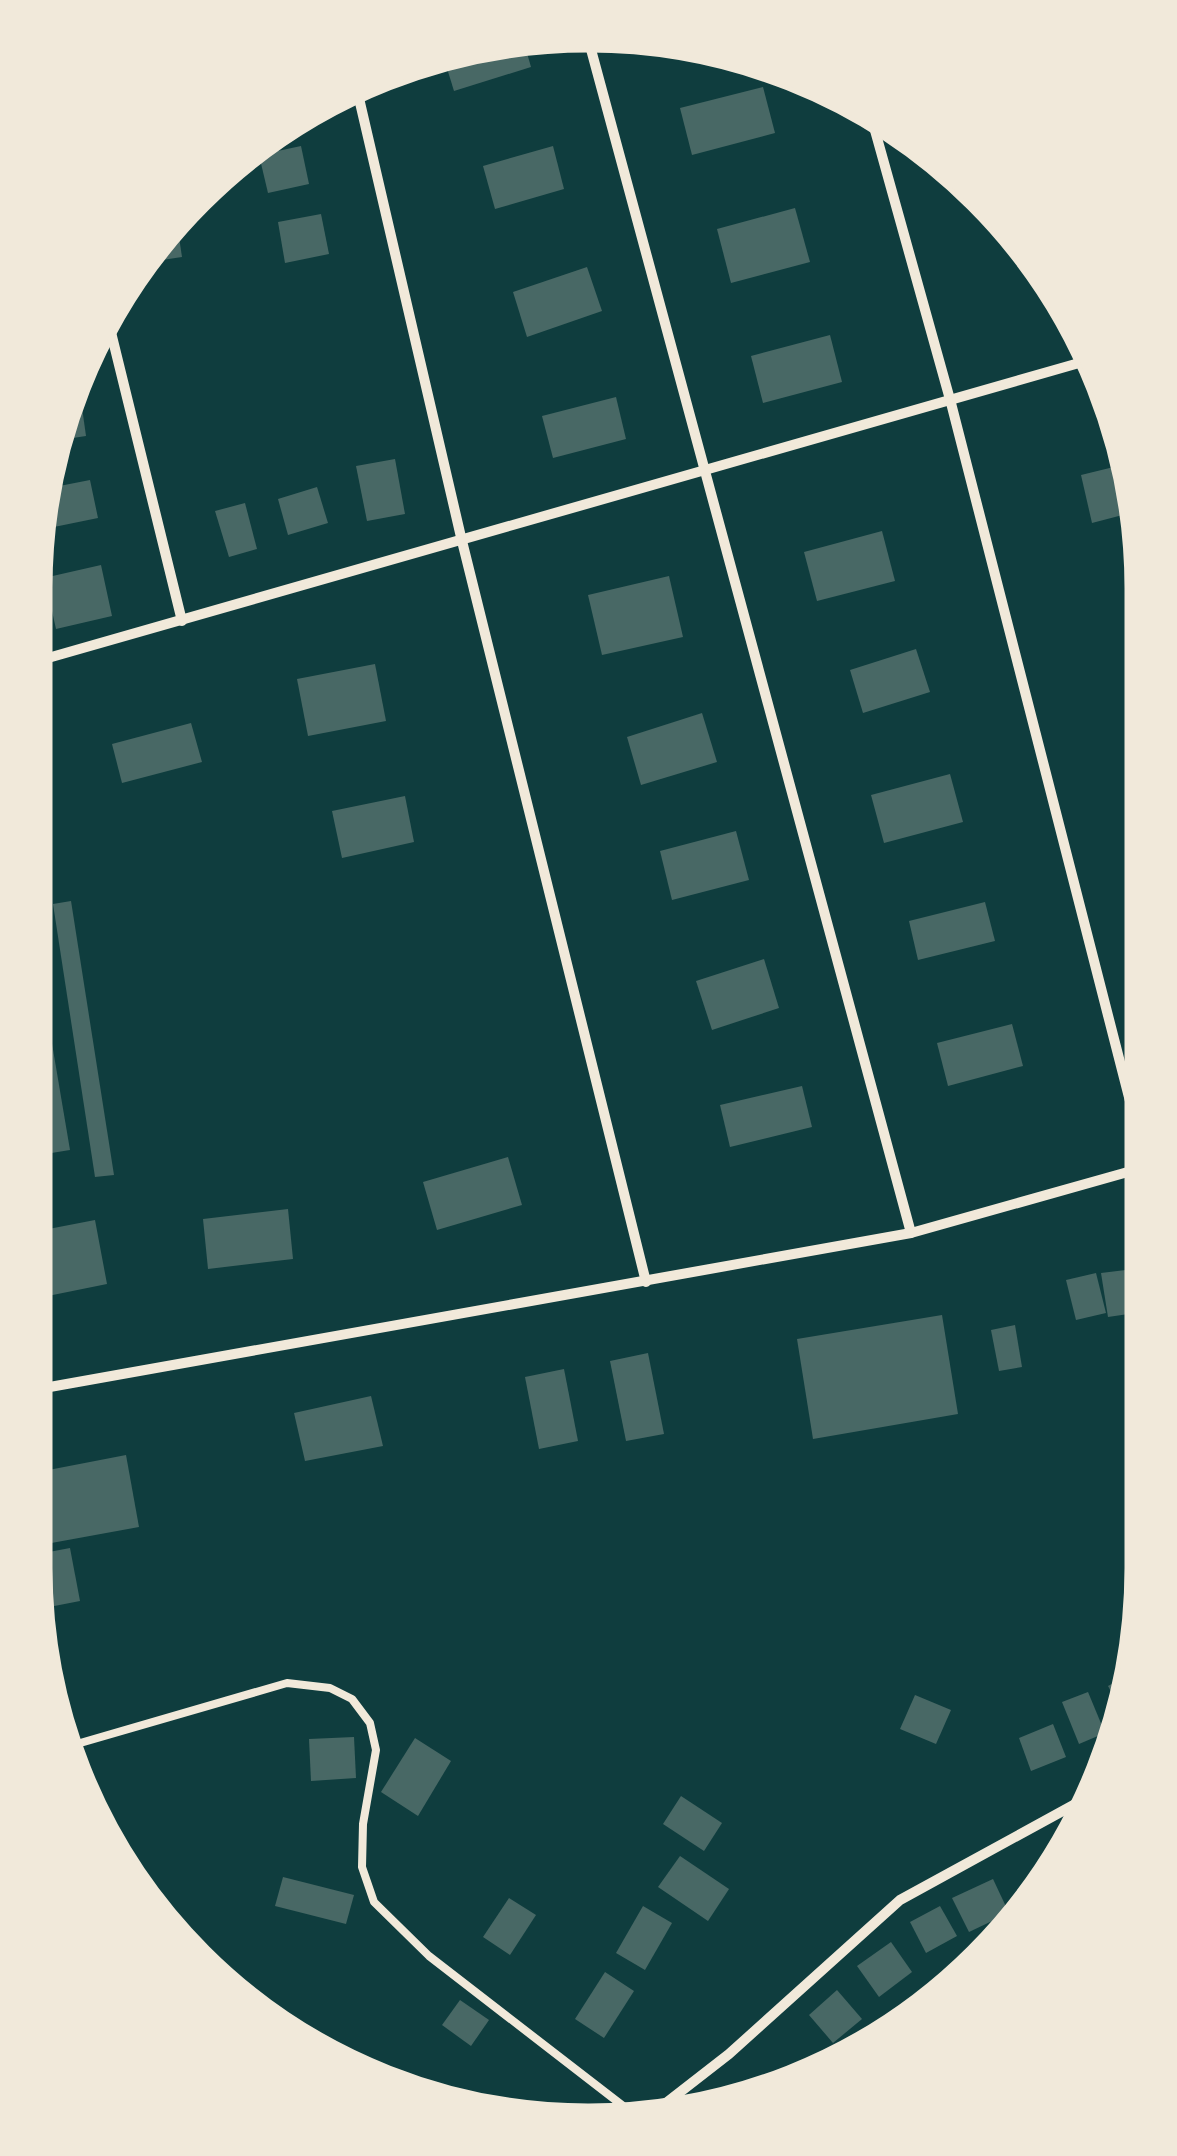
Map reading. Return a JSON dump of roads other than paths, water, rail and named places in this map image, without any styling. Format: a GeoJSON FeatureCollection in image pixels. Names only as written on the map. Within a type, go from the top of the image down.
{"type":"FeatureCollection","features":[{"type":"Feature","properties":{"kind":"street"},"geometry":{"type":"LineString","coordinates":[[591,50],[708,469],[911,1233]]}},
{"type":"Feature","properties":{"kind":"street"},"geometry":{"type":"LineString","coordinates":[[360,101],[461,537],[646,1282]]}},
{"type":"Feature","properties":{"kind":"street"},"geometry":{"type":"LineString","coordinates":[[876,133],[951,403],[1127,1089]]}},
{"type":"Feature","properties":{"kind":"street"},"geometry":{"type":"LineString","coordinates":[[112,338],[182,621]]}},
{"type":"Feature","properties":{"kind":"street"},"geometry":{"type":"LineString","coordinates":[[50,658],[1077,364]]}},
{"type":"Feature","properties":{"kind":"street"},"geometry":{"type":"LineString","coordinates":[[50,1387],[911,1233],[1127,1172]]}},
{"type":"Feature","properties":{"kind":"street"},"geometry":{"type":"LineString","coordinates":[[671,2099],[729,2054],[900,1900],[1071,1807]]}},
{"type":"Feature","properties":{"kind":"lane"},"geometry":{"type":"LineString","coordinates":[[80,1743],[287,1683],[330,1688],[352,1699],[370,1723],[376,1750],[363,1824],[362,1867],[374,1902],[428,1956],[622,2105]]}}]}
